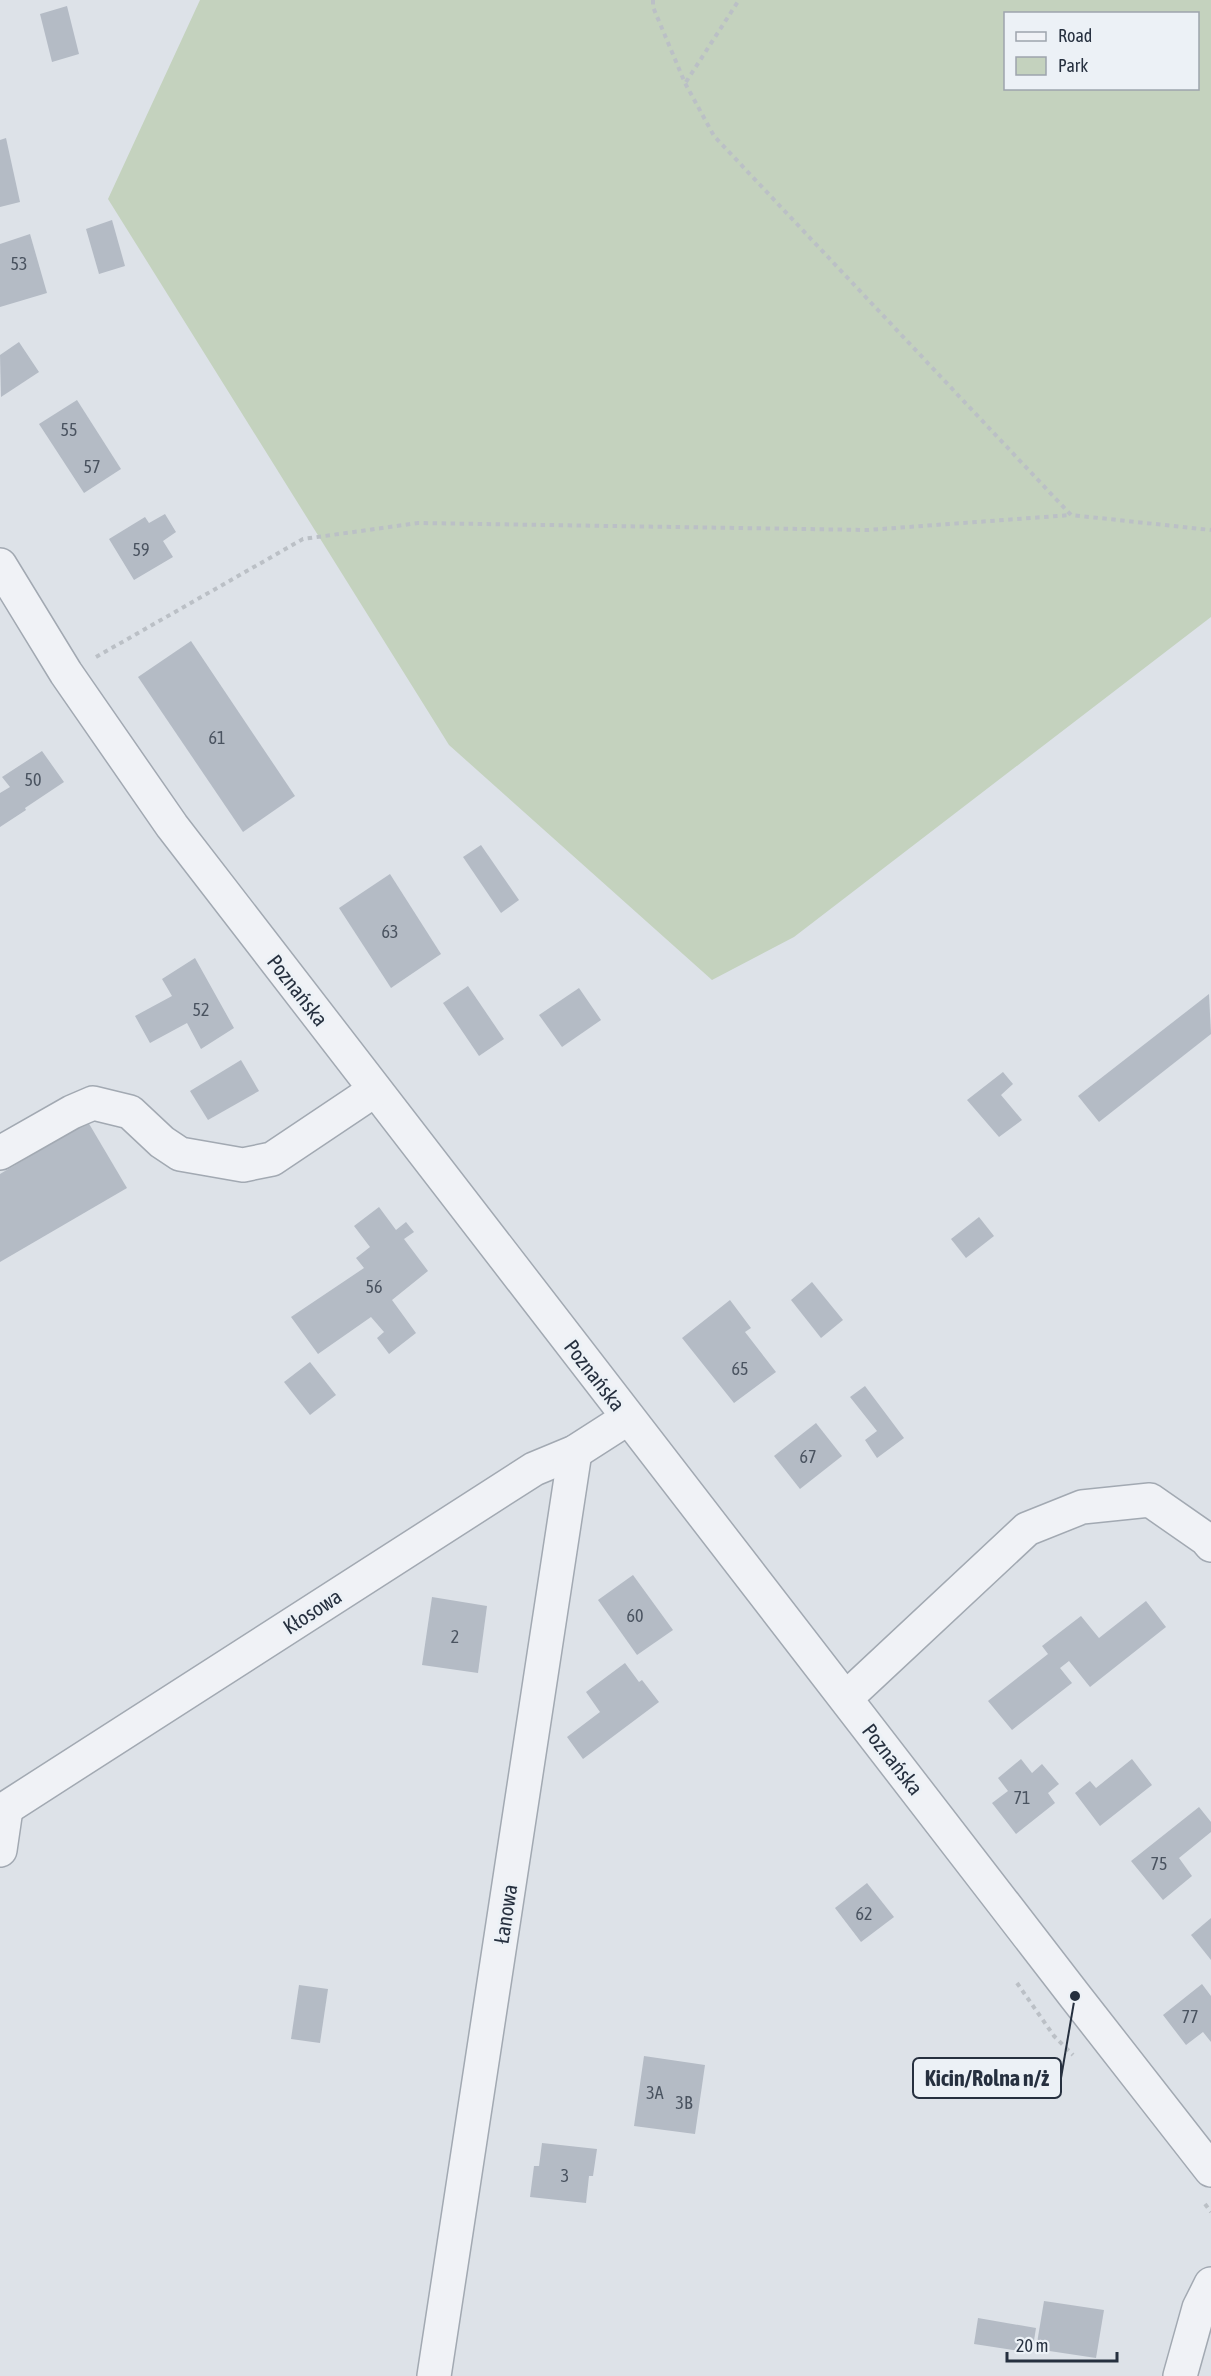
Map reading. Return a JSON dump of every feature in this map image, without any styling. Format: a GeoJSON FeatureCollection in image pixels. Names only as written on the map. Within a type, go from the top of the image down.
{"type":"FeatureCollection","features":[{"type":"Feature","properties":{"kind":"street","name":"Poznańska"},"geometry":{"type":"LineString","coordinates":[[0,565],[66,674],[172,826],[1211,2170]]}},
{"type":"Feature","properties":{"kind":"street"},"geometry":{"type":"LineString","coordinates":[[0,1154],[72,1112],[93,1103],[130,1112],[162,1142],[180,1154],[243,1165],[272,1159],[375,1090]]}},
{"type":"Feature","properties":{"kind":"street","name":"Kłosowa"},"geometry":{"type":"LineString","coordinates":[[3,1811],[534,1469],[575,1452],[628,1418]]}},
{"type":"Feature","properties":{"kind":"street","name":"Łanowa"},"geometry":{"type":"LineString","coordinates":[[434,2376],[575,1452]]}},
{"type":"Feature","properties":{"kind":"street"},"geometry":{"type":"LineString","coordinates":[[846,1698],[1027,1529],[1082,1507],[1150,1500],[1206,1539],[1211,1545]]}},
{"type":"Feature","properties":{"kind":"street"},"geometry":{"type":"LineString","coordinates":[[0,1850],[3,1811]]}},
{"type":"Feature","properties":{"kind":"street"},"geometry":{"type":"LineString","coordinates":[[1180,2376],[1199,2308],[1211,2284]]}},
{"type":"Feature","properties":{"kind":"path"},"geometry":{"type":"LineString","coordinates":[[653,0],[653,7],[685,83],[714,136],[1071,515]]}},
{"type":"Feature","properties":{"kind":"path"},"geometry":{"type":"LineString","coordinates":[[685,83],[739,0]]}},
{"type":"Feature","properties":{"kind":"path"},"geometry":{"type":"LineString","coordinates":[[66,674],[303,539],[418,523],[868,530],[1071,515],[1211,530]]}},
{"type":"Feature","properties":{"kind":"green space"},"geometry":{"type":"Polygon","coordinates":[[[200,0],[1211,0],[1211,617],[794,937],[712,980],[449,745],[108,199],[200,0]]]}},
{"type":"Feature","properties":{"kind":"building"},"geometry":{"type":"Polygon","coordinates":[[[67,6],[79,54],[52,62],[40,14],[67,6]]]}},
{"type":"Feature","properties":{"kind":"building"},"geometry":{"type":"Polygon","coordinates":[[[6,138],[20,202],[0,207],[0,140],[6,138]]]}},
{"type":"Feature","properties":{"kind":"building"},"geometry":{"type":"Polygon","coordinates":[[[112,220],[125,266],[99,274],[86,229],[112,220]]]}},
{"type":"Feature","properties":{"kind":"building"},"geometry":{"type":"Polygon","coordinates":[[[30,234],[47,293],[0,307],[0,244],[30,234]]]}},
{"type":"Feature","properties":{"kind":"building"},"geometry":{"type":"Polygon","coordinates":[[[19,342],[39,372],[1,397],[0,355],[19,342]]]}},
{"type":"Feature","properties":{"kind":"building"},"geometry":{"type":"Polygon","coordinates":[[[77,400],[121,469],[84,493],[39,424],[77,400]]]}},
{"type":"Feature","properties":{"kind":"building"},"geometry":{"type":"Polygon","coordinates":[[[165,514],[176,532],[163,541],[173,557],[134,580],[109,539],[145,517],[149,523],[165,514]]]}},
{"type":"Feature","properties":{"kind":"building"},"geometry":{"type":"Polygon","coordinates":[[[191,641],[295,796],[243,832],[138,677],[191,641]]]}},
{"type":"Feature","properties":{"kind":"building"},"geometry":{"type":"Polygon","coordinates":[[[42,751],[64,782],[0,827],[0,793],[10,787],[2,777],[42,751]]]}},
{"type":"Feature","properties":{"kind":"building"},"geometry":{"type":"Polygon","coordinates":[[[481,845],[519,900],[501,913],[463,857],[481,845]]]}},
{"type":"Feature","properties":{"kind":"building"},"geometry":{"type":"Polygon","coordinates":[[[390,874],[441,954],[391,988],[339,908],[390,874]]]}},
{"type":"Feature","properties":{"kind":"building"},"geometry":{"type":"Polygon","coordinates":[[[195,958],[234,1028],[201,1049],[187,1023],[150,1043],[135,1016],[172,996],[162,979],[195,958]]]}},
{"type":"Feature","properties":{"kind":"building"},"geometry":{"type":"Polygon","coordinates":[[[468,986],[504,1039],[479,1056],[443,1003],[468,986]]]}},
{"type":"Feature","properties":{"kind":"building"},"geometry":{"type":"Polygon","coordinates":[[[579,988],[601,1020],[562,1047],[539,1015],[579,988]]]}},
{"type":"Feature","properties":{"kind":"building"},"geometry":{"type":"Polygon","coordinates":[[[1209,994],[1211,1034],[1099,1122],[1078,1096],[1209,994]]]}},
{"type":"Feature","properties":{"kind":"building"},"geometry":{"type":"Polygon","coordinates":[[[241,1060],[259,1091],[208,1120],[190,1091],[241,1060]]]}},
{"type":"Feature","properties":{"kind":"building"},"geometry":{"type":"Polygon","coordinates":[[[1003,1072],[1013,1084],[1001,1095],[1022,1120],[999,1137],[967,1100],[1003,1072]]]}},
{"type":"Feature","properties":{"kind":"building"},"geometry":{"type":"Polygon","coordinates":[[[88,1122],[127,1188],[0,1262],[0,1174],[88,1122]]]}},
{"type":"Feature","properties":{"kind":"building"},"geometry":{"type":"Polygon","coordinates":[[[379,1207],[396,1230],[406,1222],[414,1232],[404,1239],[428,1271],[392,1300],[416,1333],[389,1354],[377,1338],[384,1332],[371,1317],[318,1354],[291,1317],[364,1268],[356,1258],[370,1247],[354,1226],[379,1207]]]}},
{"type":"Feature","properties":{"kind":"building"},"geometry":{"type":"Polygon","coordinates":[[[979,1217],[994,1236],[966,1258],[951,1239],[979,1217]]]}},
{"type":"Feature","properties":{"kind":"building"},"geometry":{"type":"Polygon","coordinates":[[[812,1282],[843,1320],[821,1338],[791,1300],[812,1282]]]}},
{"type":"Feature","properties":{"kind":"building"},"geometry":{"type":"Polygon","coordinates":[[[730,1300],[751,1328],[745,1332],[776,1372],[734,1403],[682,1338],[730,1300]]]}},
{"type":"Feature","properties":{"kind":"building"},"geometry":{"type":"Polygon","coordinates":[[[310,1362],[336,1395],[310,1415],[284,1382],[310,1362]]]}},
{"type":"Feature","properties":{"kind":"building"},"geometry":{"type":"Polygon","coordinates":[[[865,1386],[904,1438],[877,1458],[865,1440],[877,1431],[850,1397],[865,1386]]]}},
{"type":"Feature","properties":{"kind":"building"},"geometry":{"type":"Polygon","coordinates":[[[816,1423],[842,1456],[800,1489],[774,1456],[816,1423]]]}},
{"type":"Feature","properties":{"kind":"building"},"geometry":{"type":"Polygon","coordinates":[[[633,1575],[673,1630],[637,1655],[598,1600],[633,1575]]]}},
{"type":"Feature","properties":{"kind":"building"},"geometry":{"type":"Polygon","coordinates":[[[432,1597],[487,1606],[478,1673],[422,1665],[432,1597]]]}},
{"type":"Feature","properties":{"kind":"building"},"geometry":{"type":"Polygon","coordinates":[[[1146,1601],[1166,1627],[1090,1687],[1069,1661],[1060,1668],[1072,1683],[1012,1730],[988,1701],[1048,1654],[1042,1646],[1081,1616],[1099,1638],[1146,1601]]]}},
{"type":"Feature","properties":{"kind":"building"},"geometry":{"type":"Polygon","coordinates":[[[625,1663],[639,1682],[642,1680],[659,1702],[583,1759],[567,1737],[600,1712],[586,1692],[625,1663]]]}},
{"type":"Feature","properties":{"kind":"building"},"geometry":{"type":"Polygon","coordinates":[[[1021,1759],[1032,1773],[1042,1764],[1059,1784],[1048,1793],[1055,1803],[1016,1834],[992,1803],[1008,1791],[998,1778],[1021,1759]]]}},
{"type":"Feature","properties":{"kind":"building"},"geometry":{"type":"Polygon","coordinates":[[[1132,1759],[1152,1785],[1100,1826],[1075,1793],[1090,1781],[1096,1788],[1132,1759]]]}},
{"type":"Feature","properties":{"kind":"building"},"geometry":{"type":"Polygon","coordinates":[[[1199,1807],[1211,1822],[1211,1832],[1179,1858],[1192,1876],[1163,1900],[1131,1861],[1199,1807]]]}},
{"type":"Feature","properties":{"kind":"building"},"geometry":{"type":"Polygon","coordinates":[[[867,1883],[894,1917],[861,1942],[835,1908],[867,1883]]]}},
{"type":"Feature","properties":{"kind":"building"},"geometry":{"type":"Polygon","coordinates":[[[1211,1918],[1211,1960],[1191,1935],[1211,1918]]]}},
{"type":"Feature","properties":{"kind":"building"},"geometry":{"type":"Polygon","coordinates":[[[1202,1984],[1211,1996],[1211,2042],[1203,2032],[1186,2045],[1163,2015],[1202,1984]]]}},
{"type":"Feature","properties":{"kind":"building"},"geometry":{"type":"Polygon","coordinates":[[[299,1985],[328,1989],[320,2043],[291,2039],[299,1985]]]}},
{"type":"Feature","properties":{"kind":"building"},"geometry":{"type":"Polygon","coordinates":[[[644,2056],[705,2065],[695,2134],[634,2126],[644,2056]]]}},
{"type":"Feature","properties":{"kind":"building"},"geometry":{"type":"Polygon","coordinates":[[[542,2143],[597,2149],[593,2176],[589,2176],[586,2203],[530,2197],[534,2166],[539,2166],[542,2143]]]}},
{"type":"Feature","properties":{"kind":"building"},"geometry":{"type":"Polygon","coordinates":[[[1044,2301],[1104,2310],[1096,2358],[1036,2349],[1044,2301]]]}},
{"type":"Feature","properties":{"kind":"building"},"geometry":{"type":"Polygon","coordinates":[[[978,2318],[1036,2328],[1032,2353],[974,2344],[978,2318]]]}},
{"type":"Feature","properties":{"kind":"place","name":"Kicin/Rolna n/ż"},"geometry":{"type":"Point","coordinates":[1075,1996]}}]}
